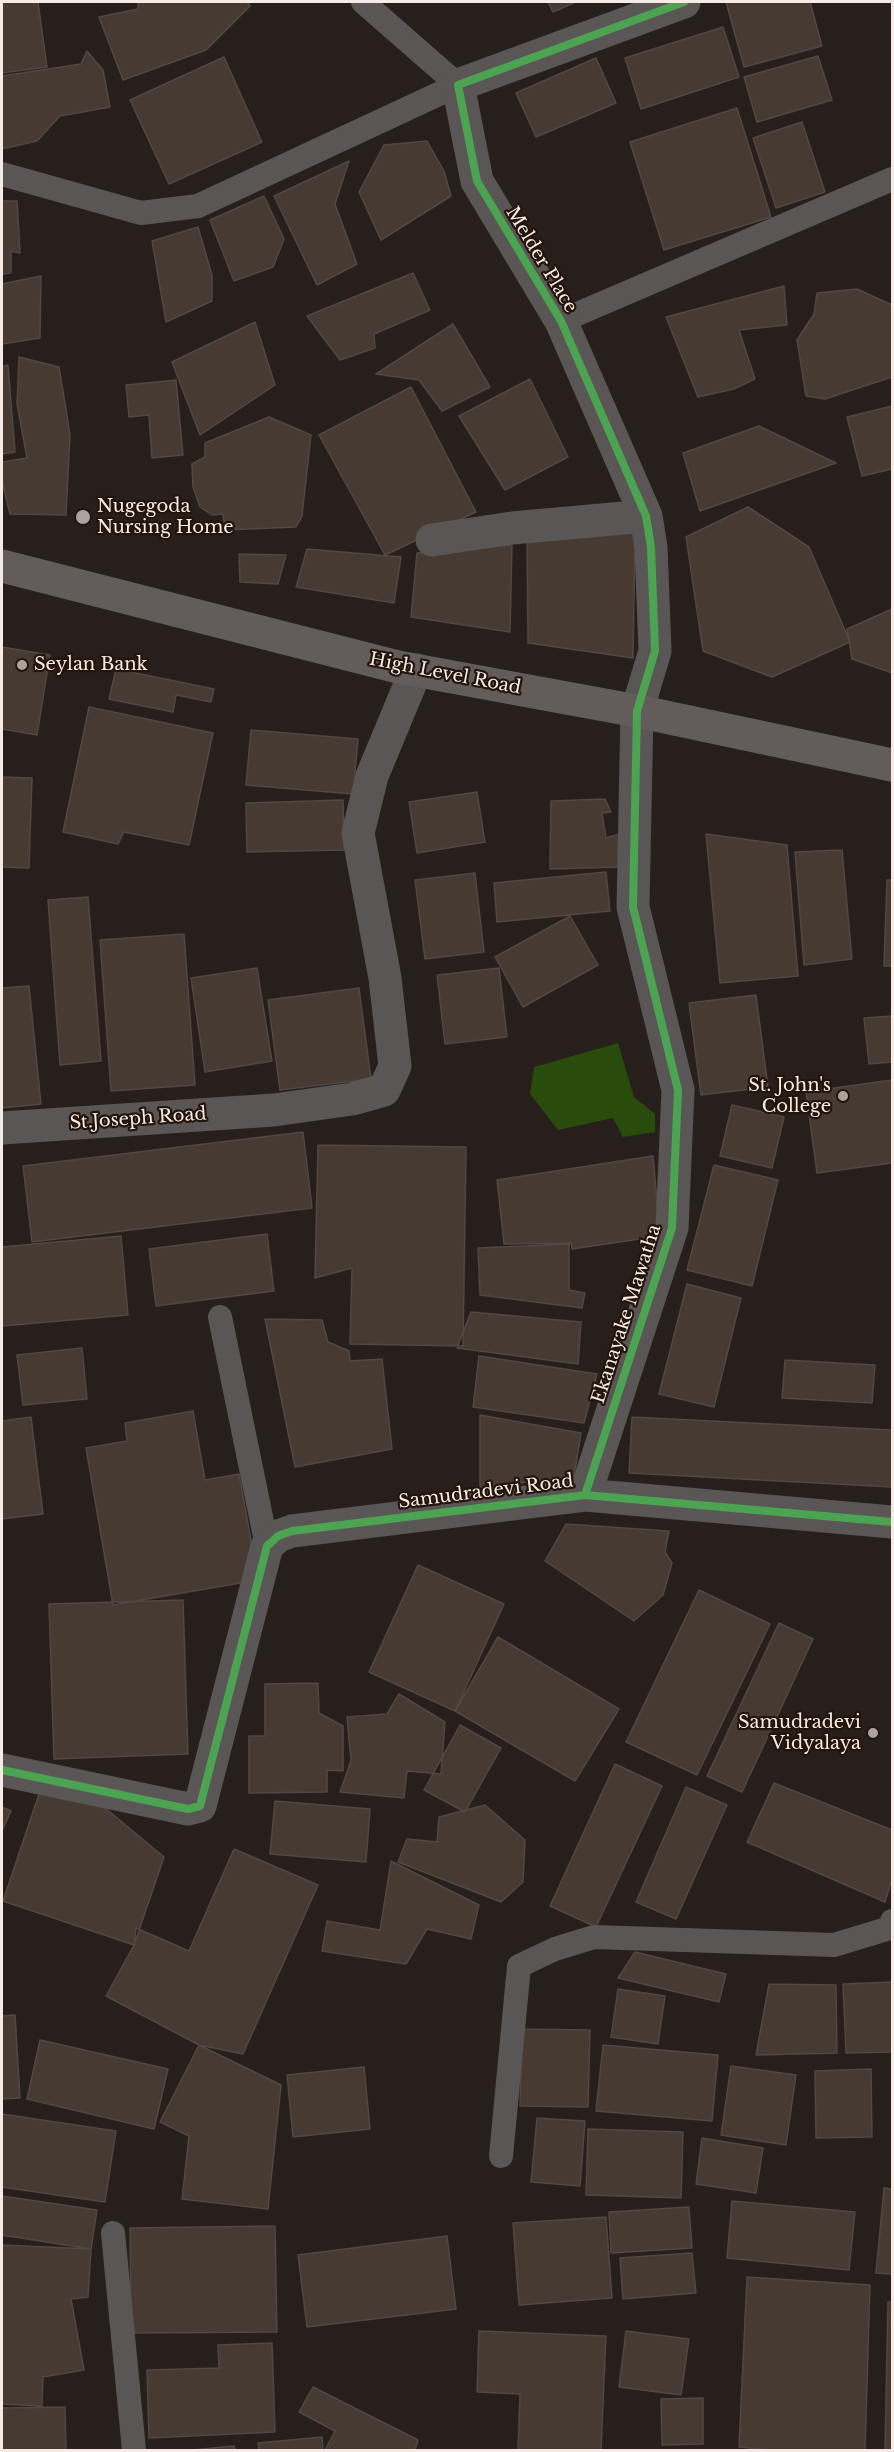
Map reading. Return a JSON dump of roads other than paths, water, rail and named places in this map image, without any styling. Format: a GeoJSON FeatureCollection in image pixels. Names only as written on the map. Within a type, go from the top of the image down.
{"type":"FeatureCollection","features":[{"type":"Feature","properties":{"kind":"highway","name":"High Level Road"},"geometry":{"type":"LineString","coordinates":[[2,566],[416,670],[637,711],[892,765]]}},
{"type":"Feature","properties":{"kind":"street"},"geometry":{"type":"LineString","coordinates":[[458,85],[684,2]]}},
{"type":"Feature","properties":{"kind":"street","name":"Melder Place"},"geometry":{"type":"LineString","coordinates":[[458,85],[477,181],[561,321],[646,516],[651,547],[655,651],[637,711]]}},
{"type":"Feature","properties":{"kind":"street"},"geometry":{"type":"LineString","coordinates":[[432,540],[501,529],[646,516]]}},
{"type":"Feature","properties":{"kind":"street","name":"St.Joseph Road"},"geometry":{"type":"LineString","coordinates":[[2,1128],[274,1110],[352,1099],[384,1090],[395,1066],[385,978],[358,832],[372,776],[416,670]]}},
{"type":"Feature","properties":{"kind":"street","name":"Ekanayake Mawatha"},"geometry":{"type":"LineString","coordinates":[[585,1495],[672,1228],[678,1090],[633,907],[637,711]]}},
{"type":"Feature","properties":{"kind":"street","name":"Samudradevi Road"},"geometry":{"type":"LineString","coordinates":[[267,1545],[278,1536],[292,1531],[585,1495],[892,1522]]}},
{"type":"Feature","properties":{"kind":"street"},"geometry":{"type":"LineString","coordinates":[[2,1770],[188,1809],[200,1806],[267,1545]]}},
{"type":"Feature","properties":{"kind":"lane"},"geometry":{"type":"LineString","coordinates":[[2,174],[141,213],[198,206],[458,85],[363,2]]}},
{"type":"Feature","properties":{"kind":"lane"},"geometry":{"type":"LineString","coordinates":[[561,321],[892,180]]}},
{"type":"Feature","properties":{"kind":"lane"},"geometry":{"type":"LineString","coordinates":[[220,1317],[267,1545]]}},
{"type":"Feature","properties":{"kind":"lane"},"geometry":{"type":"LineString","coordinates":[[501,2156],[519,1966],[555,1949],[594,1937],[834,1945],[890,1928],[892,1921]]}},
{"type":"Feature","properties":{"kind":"lane"},"geometry":{"type":"LineString","coordinates":[[113,2233],[134,2451]]}},
{"type":"Feature","properties":{"kind":"place","name":"Nugegoda Nursing Home"},"geometry":{"type":"Point","coordinates":[83,517]}},
{"type":"Feature","properties":{"kind":"place","name":"Seylan Bank"},"geometry":{"type":"Point","coordinates":[22,665]}},
{"type":"Feature","properties":{"kind":"place","name":"St. John's College"},"geometry":{"type":"Point","coordinates":[843,1096]}},
{"type":"Feature","properties":{"kind":"place","name":"Samudradevi Vidyalaya"},"geometry":{"type":"Point","coordinates":[873,1733]}}]}
